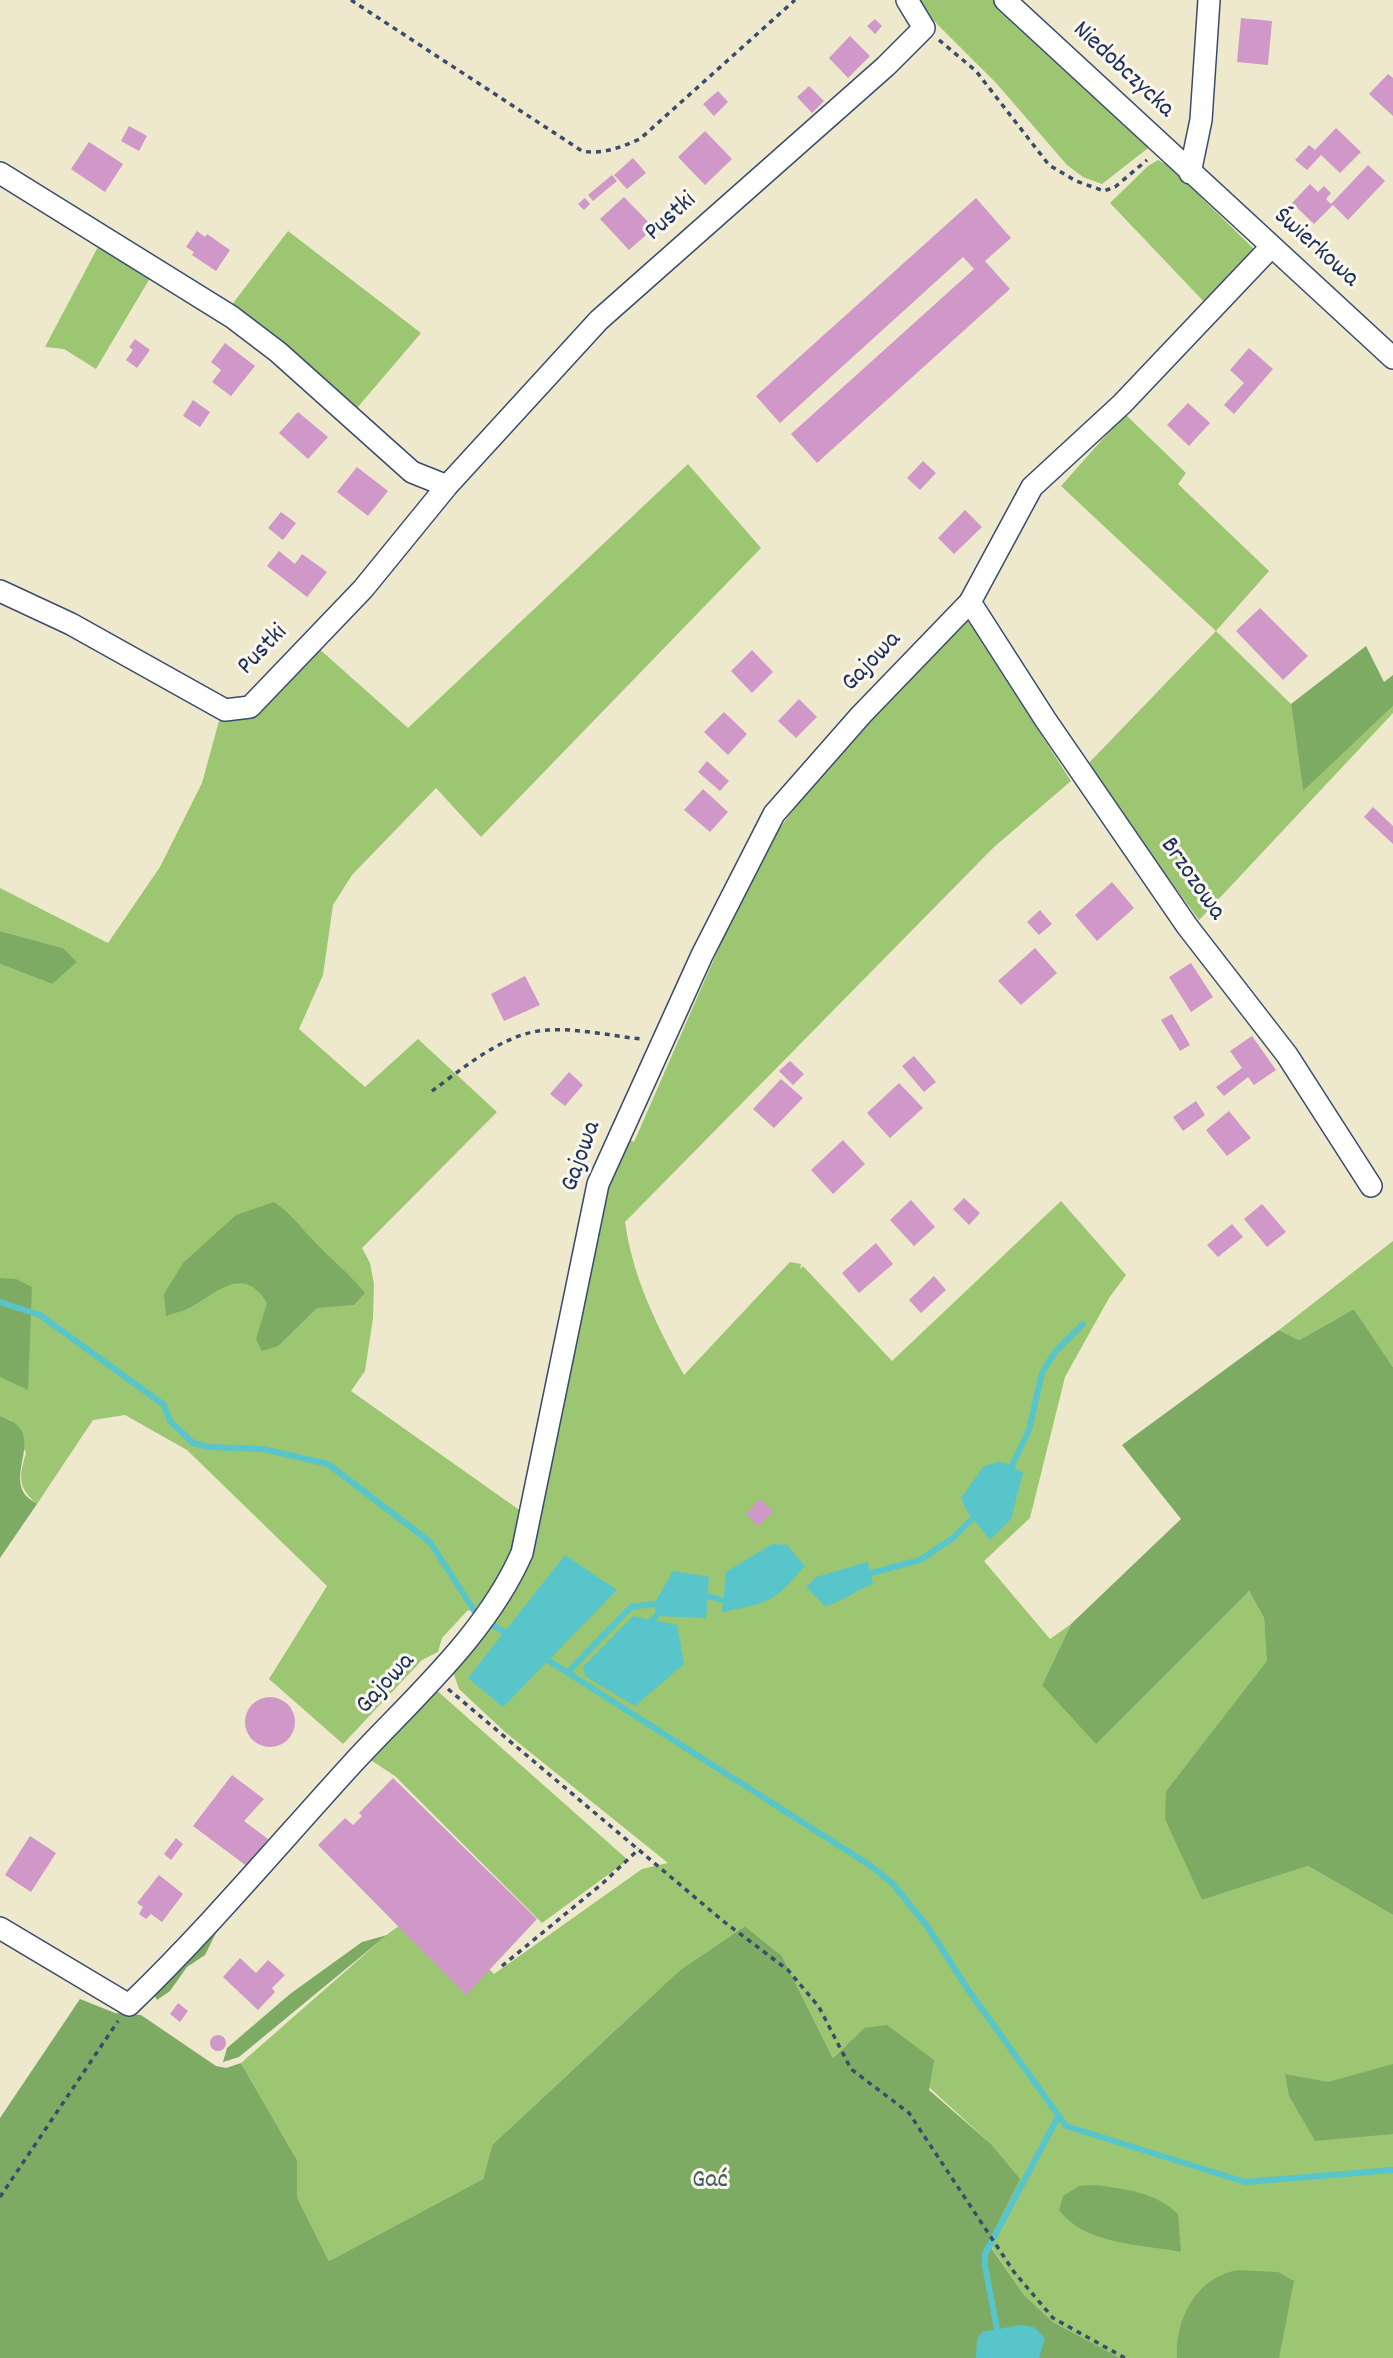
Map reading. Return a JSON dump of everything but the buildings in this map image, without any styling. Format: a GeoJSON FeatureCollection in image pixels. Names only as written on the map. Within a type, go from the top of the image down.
{"type":"FeatureCollection","features":[{"type":"Feature","properties":{"kind":"street"},"geometry":{"type":"LineString","coordinates":[[907,0],[923,28]]}},
{"type":"Feature","properties":{"kind":"street","name":"Niedobczycka"},"geometry":{"type":"LineString","coordinates":[[1005,0],[1195,178]]}},
{"type":"Feature","properties":{"kind":"street"},"geometry":{"type":"LineString","coordinates":[[1195,178],[1209,0]]}},
{"type":"Feature","properties":{"kind":"street","name":"Pustki"},"geometry":{"type":"LineString","coordinates":[[0,591],[71,624],[225,710],[250,707],[363,589],[447,486],[600,320],[886,66],[923,28]]}},
{"type":"Feature","properties":{"kind":"street"},"geometry":{"type":"LineString","coordinates":[[0,173],[232,317],[278,352],[412,472],[447,486]]}},
{"type":"Feature","properties":{"kind":"street","name":"Świerkowa"},"geometry":{"type":"LineString","coordinates":[[1195,178],[1393,358]]}},
{"type":"Feature","properties":{"kind":"street","name":"Gajowa"},"geometry":{"type":"LineString","coordinates":[[129,2005],[434,1676],[491,1609],[508,1584],[522,1553],[598,1184],[666,1034],[774,814],[861,715],[970,602],[1032,486],[1122,404],[1271,247]]}},
{"type":"Feature","properties":{"kind":"street","name":"Brzozowa"},"geometry":{"type":"LineString","coordinates":[[970,602],[1045,719],[1187,926],[1287,1055],[1371,1186]]}},
{"type":"Feature","properties":{"kind":"street"},"geometry":{"type":"LineString","coordinates":[[0,1928],[129,2005]]}},
{"type":"Feature","properties":{"kind":"path"},"geometry":{"type":"LineString","coordinates":[[351,0],[582,151],[593,153],[614,150],[640,139],[795,0]]}},
{"type":"Feature","properties":{"kind":"path"},"geometry":{"type":"LineString","coordinates":[[923,28],[976,71],[1049,164],[1070,178],[1104,191],[1115,187],[1164,149]]}},
{"type":"Feature","properties":{"kind":"path"},"geometry":{"type":"LineString","coordinates":[[432,1091],[476,1059],[520,1037],[547,1030],[647,1040],[666,1034]]}},
{"type":"Feature","properties":{"kind":"path"},"geometry":{"type":"LineString","coordinates":[[434,1676],[723,1921],[788,1970],[819,2007],[851,2069],[909,2113],[1014,2272],[1053,2318],[1125,2358]]}},
{"type":"Feature","properties":{"kind":"path"},"geometry":{"type":"LineString","coordinates":[[502,1966],[603,1883],[639,1849]]}},
{"type":"Feature","properties":{"kind":"path"},"geometry":{"type":"LineString","coordinates":[[0,2197],[129,2005]]}},
{"type":"Feature","properties":{"kind":"green space"},"geometry":{"type":"Polygon","coordinates":[[[919,0],[996,0],[1152,145],[1102,184],[1083,177],[1067,165],[997,84],[932,19],[919,0]]]}},
{"type":"Feature","properties":{"kind":"green space"},"geometry":{"type":"Polygon","coordinates":[[[1158,160],[1169,166],[1255,250],[1208,306],[1110,203],[1148,166],[1158,160]]]}},
{"type":"Feature","properties":{"kind":"green space"},"geometry":{"type":"Polygon","coordinates":[[[288,231],[421,333],[357,408],[231,306],[288,231]]]}},
{"type":"Feature","properties":{"kind":"green space"},"geometry":{"type":"Polygon","coordinates":[[[99,245],[150,278],[96,369],[64,349],[45,347],[99,245]]]}},
{"type":"Feature","properties":{"kind":"green space"},"geometry":{"type":"Polygon","coordinates":[[[1125,414],[1186,473],[1178,484],[1269,571],[1216,631],[1061,486],[1125,414]]]}},
{"type":"Feature","properties":{"kind":"green space"},"geometry":{"type":"Polygon","coordinates":[[[688,464],[761,548],[481,837],[436,788],[352,875],[333,905],[323,975],[299,1029],[365,1087],[418,1039],[497,1112],[362,1248],[370,1263],[374,1284],[373,1318],[365,1371],[351,1391],[525,1514],[493,1597],[475,1612],[468,1610],[442,1638],[438,1652],[422,1660],[343,1744],[269,1679],[327,1586],[187,1450],[125,1415],[93,1420],[37,1504],[23,1486],[21,1475],[26,1453],[11,1420],[0,1416],[0,964],[52,984],[63,948],[0,931],[0,888],[108,943],[160,867],[202,783],[219,721],[263,703],[316,646],[408,728],[688,464]]]}},
{"type":"Feature","properties":{"kind":"green space"},"geometry":{"type":"Polygon","coordinates":[[[968,621],[1071,781],[993,848],[625,1222],[629,1243],[647,1302],[684,1375],[790,1262],[801,1264],[800,1269],[803,1266],[892,1361],[1061,1201],[1126,1275],[1109,1298],[1065,1377],[1030,1518],[984,1561],[1050,1639],[1071,1624],[1042,1685],[1236,1601],[1249,1591],[1264,1618],[1268,1661],[1166,1791],[1202,1900],[1308,1866],[1393,1915],[1393,2358],[1120,2358],[1053,2322],[1024,2295],[988,2242],[990,2143],[864,2028],[833,2058],[782,1956],[745,1926],[680,1970],[492,2145],[483,2179],[329,2261],[297,2197],[297,2160],[241,2063],[389,1933],[428,1906],[494,1974],[642,1869],[668,1863],[505,1732],[459,1689],[452,1669],[497,1612],[608,1184],[626,1138],[634,1142],[759,856],[837,751],[968,621]]]}},
{"type":"Feature","properties":{"kind":"green space"},"geometry":{"type":"Polygon","coordinates":[[[1216,631],[1291,704],[1303,790],[1393,706],[1393,713],[1199,920],[1086,766],[1216,631]]]}},
{"type":"Feature","properties":{"kind":"green space"},"geometry":{"type":"Polygon","coordinates":[[[1366,646],[1384,682],[1393,675],[1393,706],[1303,791],[1291,704],[1366,646]]]}},
{"type":"Feature","properties":{"kind":"green space"},"geometry":{"type":"Polygon","coordinates":[[[0,931],[63,948],[77,962],[52,984],[0,964],[0,931]]]}},
{"type":"Feature","properties":{"kind":"green space"},"geometry":{"type":"Polygon","coordinates":[[[274,1202],[289,1214],[365,1293],[354,1305],[317,1308],[278,1346],[262,1351],[256,1339],[267,1303],[258,1291],[248,1285],[228,1285],[187,1309],[166,1316],[164,1294],[183,1263],[236,1215],[274,1202]]]}},
{"type":"Feature","properties":{"kind":"green space"},"geometry":{"type":"Polygon","coordinates":[[[1393,1241],[1393,1367],[1354,1309],[1299,1340],[1279,1330],[1393,1241]]]}},
{"type":"Feature","properties":{"kind":"green space"},"geometry":{"type":"Polygon","coordinates":[[[0,1278],[16,1279],[32,1287],[28,1390],[0,1377],[0,1278]]]}},
{"type":"Feature","properties":{"kind":"green space"},"geometry":{"type":"Polygon","coordinates":[[[1354,1309],[1393,1367],[1393,1915],[1308,1866],[1202,1900],[1165,1819],[1166,1791],[1267,1661],[1264,1618],[1249,1591],[1096,1744],[1042,1685],[1071,1624],[1181,1519],[1122,1445],[1279,1330],[1299,1340],[1354,1309]]]}},
{"type":"Feature","properties":{"kind":"green space"},"geometry":{"type":"Polygon","coordinates":[[[0,1416],[14,1423],[21,1431],[24,1451],[21,1483],[25,1494],[37,1504],[0,1558],[0,1416]]]}},
{"type":"Feature","properties":{"kind":"green space"},"geometry":{"type":"Polygon","coordinates":[[[434,1688],[628,1860],[542,1923],[395,1776],[366,1757],[434,1688]]]}},
{"type":"Feature","properties":{"kind":"green space","name":"Gać"},"geometry":{"type":"Polygon","coordinates":[[[745,1926],[782,1956],[833,2058],[864,2028],[887,2025],[934,2060],[929,2090],[990,2143],[1020,2179],[988,2243],[1024,2295],[1053,2322],[1120,2358],[0,2358],[0,2118],[80,1999],[115,2013],[141,2015],[216,2066],[226,2068],[241,2063],[297,2160],[297,2197],[329,2261],[483,2179],[492,2145],[680,1970],[745,1926]]]}},
{"type":"Feature","properties":{"kind":"green space"},"geometry":{"type":"Polygon","coordinates":[[[206,1929],[217,1931],[205,1955],[187,1967],[170,1991],[157,2000],[150,1987],[206,1929]]]}},
{"type":"Feature","properties":{"kind":"green space"},"geometry":{"type":"Polygon","coordinates":[[[387,1935],[239,2057],[223,2062],[227,2048],[290,1994],[362,1942],[387,1935]]]}},
{"type":"Feature","properties":{"kind":"green space"},"geometry":{"type":"Polygon","coordinates":[[[1393,2064],[1393,2134],[1315,2141],[1289,2096],[1285,2074],[1328,2082],[1393,2064]]]}},
{"type":"Feature","properties":{"kind":"green space"},"geometry":{"type":"Polygon","coordinates":[[[1095,2185],[1150,2196],[1178,2214],[1181,2252],[1098,2237],[1070,2222],[1059,2210],[1063,2196],[1079,2186],[1095,2185]]]}},
{"type":"Feature","properties":{"kind":"green space"},"geometry":{"type":"Polygon","coordinates":[[[1237,2270],[1278,2272],[1294,2281],[1279,2358],[1177,2358],[1180,2329],[1191,2302],[1210,2282],[1237,2270]]]}},
{"type":"Feature","properties":{"kind":"water"},"geometry":{"type":"Polygon","coordinates":[[[998,1462],[1009,1464],[1023,1473],[1011,1519],[990,1540],[967,1511],[961,1498],[984,1466],[998,1462]]]}},
{"type":"Feature","properties":{"kind":"water"},"geometry":{"type":"Polygon","coordinates":[[[772,1544],[787,1545],[805,1566],[785,1588],[769,1600],[722,1612],[726,1572],[772,1544]]]}},
{"type":"Feature","properties":{"kind":"water"},"geometry":{"type":"Polygon","coordinates":[[[565,1555],[617,1590],[503,1707],[468,1678],[565,1555]]]}},
{"type":"Feature","properties":{"kind":"water"},"geometry":{"type":"Polygon","coordinates":[[[868,1562],[873,1584],[836,1602],[825,1606],[806,1587],[816,1577],[868,1562]]]}},
{"type":"Feature","properties":{"kind":"water"},"geometry":{"type":"Polygon","coordinates":[[[673,1571],[709,1577],[706,1618],[656,1616],[654,1604],[673,1571]]]}},
{"type":"Feature","properties":{"kind":"water"},"geometry":{"type":"Polygon","coordinates":[[[633,1616],[677,1625],[684,1664],[635,1706],[585,1676],[583,1667],[633,1616]]]}},
{"type":"Feature","properties":{"kind":"water"},"geometry":{"type":"Polygon","coordinates":[[[1020,2325],[1034,2327],[1045,2338],[1039,2358],[976,2358],[977,2340],[982,2332],[1020,2325]]]}},
{"type":"Feature","properties":{"kind":"waterway"},"geometry":{"type":"LineString","coordinates":[[0,1302],[40,1315],[164,1405],[170,1421],[193,1443],[209,1447],[263,1449],[328,1464],[430,1542],[475,1612]]}},
{"type":"Feature","properties":{"kind":"waterway"},"geometry":{"type":"LineString","coordinates":[[1009,1472],[1029,1430],[1042,1373],[1055,1352],[1083,1324]]}},
{"type":"Feature","properties":{"kind":"waterway"},"geometry":{"type":"LineString","coordinates":[[871,1573],[920,1560],[953,1538],[978,1513]]}},
{"type":"Feature","properties":{"kind":"waterway"},"geometry":{"type":"LineString","coordinates":[[708,1596],[721,1600]]}},
{"type":"Feature","properties":{"kind":"waterway"},"geometry":{"type":"LineString","coordinates":[[567,1673],[631,1607],[654,1604]]}},
{"type":"Feature","properties":{"kind":"waterway"},"geometry":{"type":"LineString","coordinates":[[651,1621],[656,1616]]}},
{"type":"Feature","properties":{"kind":"waterway"},"geometry":{"type":"LineString","coordinates":[[493,1625],[510,1636]]}},
{"type":"Feature","properties":{"kind":"waterway"},"geometry":{"type":"LineString","coordinates":[[543,1657],[871,1866],[893,1884],[927,1926],[969,1991],[1066,2126],[1245,2182],[1393,2170]]}},
{"type":"Feature","properties":{"kind":"waterway"},"geometry":{"type":"LineString","coordinates":[[997,2329],[985,2254],[1058,2117]]}}]}
